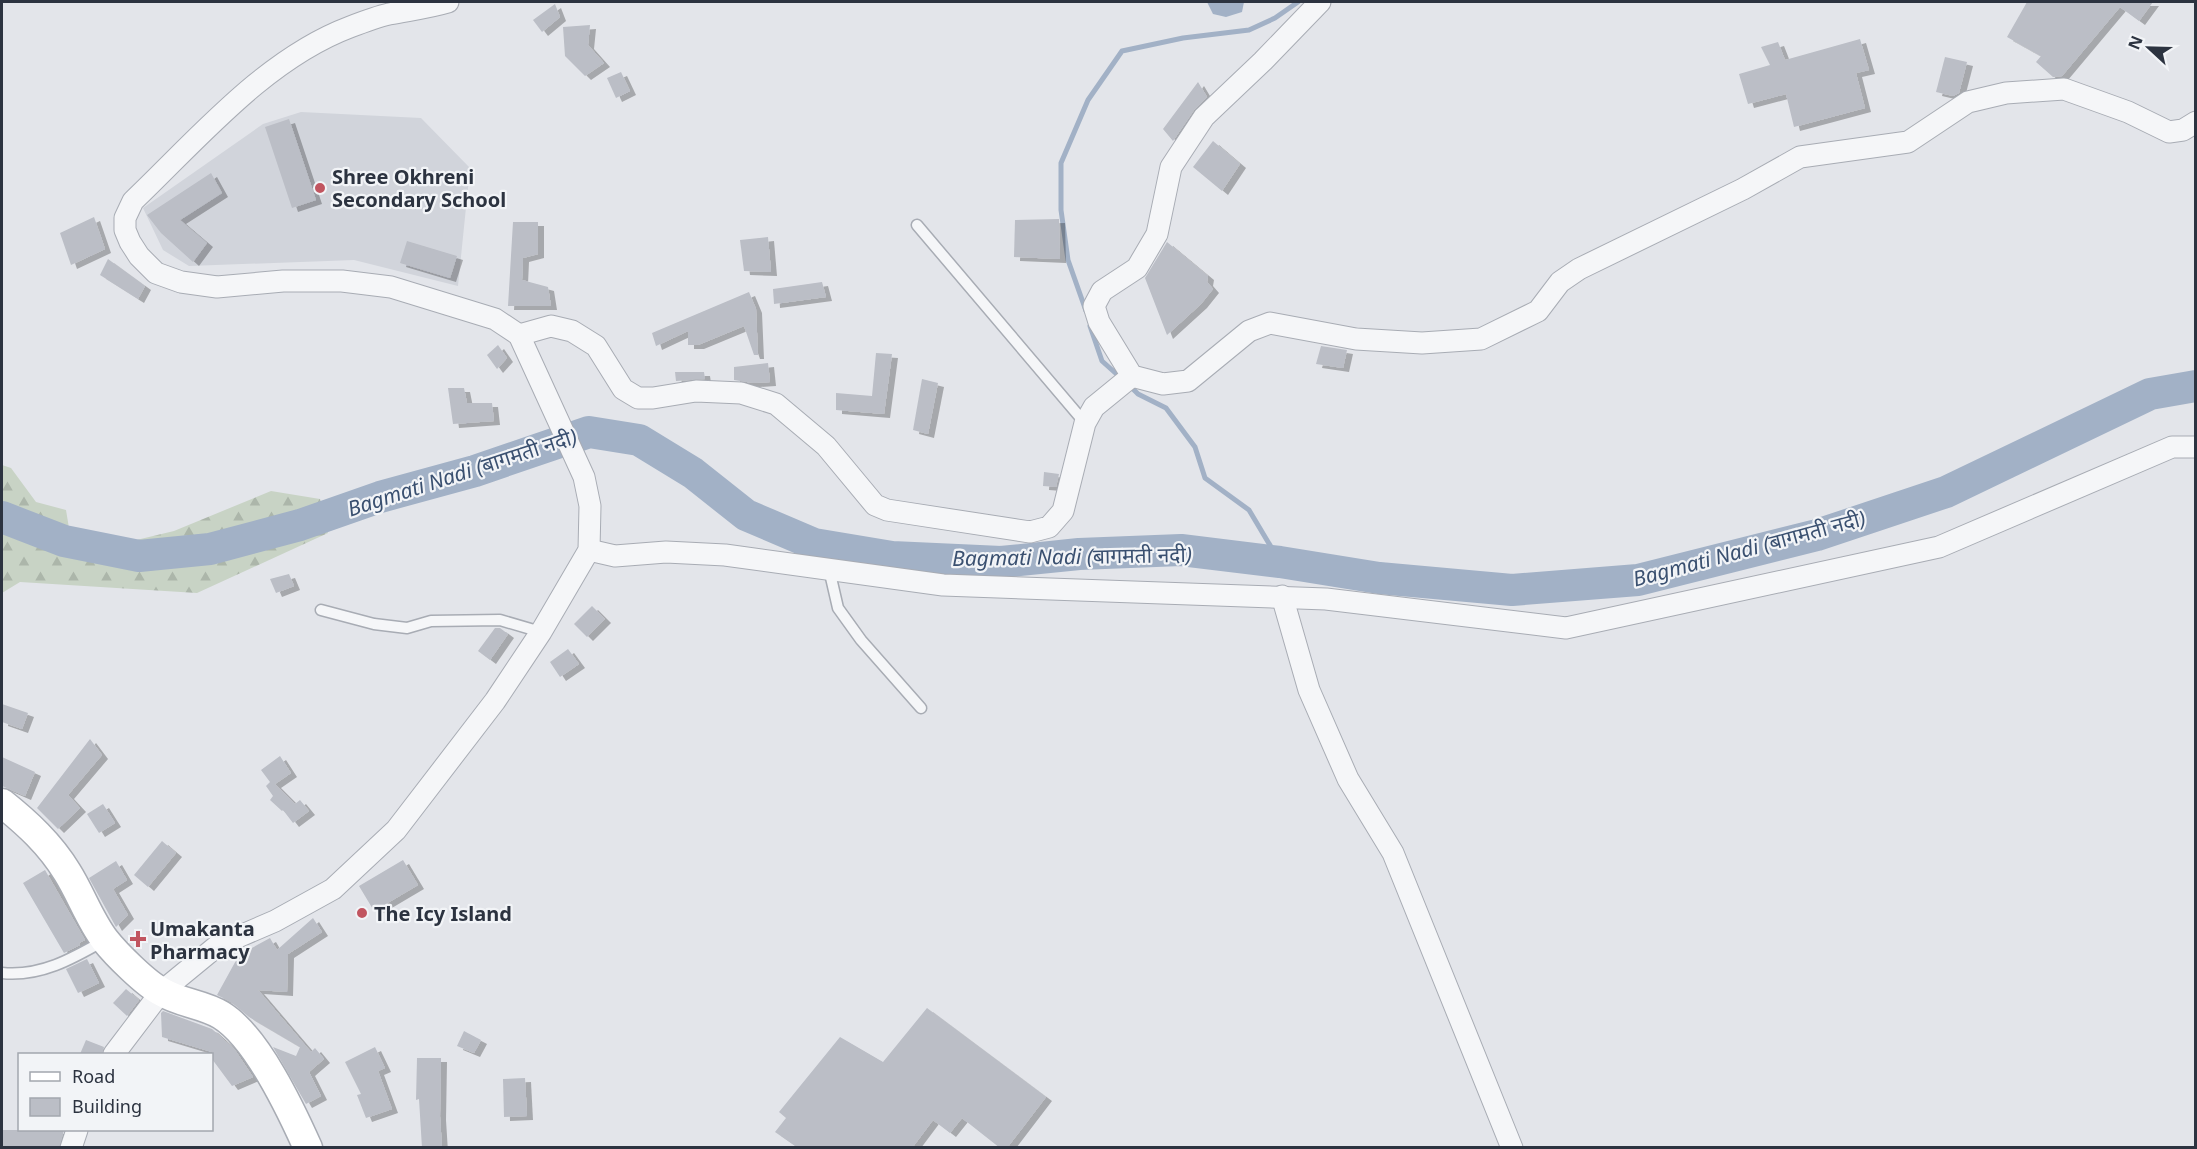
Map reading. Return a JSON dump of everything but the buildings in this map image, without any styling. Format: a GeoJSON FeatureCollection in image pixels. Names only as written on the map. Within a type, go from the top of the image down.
{"type":"FeatureCollection","features":[{"type":"Feature","properties":{"kind":"main road"},"geometry":{"type":"LineString","coordinates":[[2,802],[26,822],[50,847],[68,873],[83,904],[105,940],[132,968],[161,992],[206,1007],[235,1025],[266,1068],[293,1114],[308,1148]]}},
{"type":"Feature","properties":{"kind":"street"},"geometry":{"type":"LineString","coordinates":[[115,1053],[161,992],[217,946],[275,921],[333,889],[396,830],[495,700],[541,632],[589,550],[590,506],[584,477],[519,335],[495,319],[391,287],[342,281],[283,281],[217,286],[181,282],[156,273],[139,256],[125,230],[125,218],[133,201],[253,86],[283,62],[348,28],[388,14],[428,8],[448,2]]}},
{"type":"Feature","properties":{"kind":"street"},"geometry":{"type":"LineString","coordinates":[[1320,2],[1204,117],[1171,167],[1157,234],[1137,268],[1102,291],[1094,306],[1099,322],[1132,376],[1163,384],[1188,381],[1249,331],[1270,323],[1356,339],[1422,343],[1481,339],[1538,311],[1560,282],[1579,269],[1743,189],[1800,157],[1908,142],[1968,102],[2006,93],[2064,89],[2128,112],[2169,132],[2183,130],[2196,122]]}},
{"type":"Feature","properties":{"kind":"street"},"geometry":{"type":"LineString","coordinates":[[519,335],[551,326],[572,331],[596,346],[623,389],[638,398],[696,391],[741,393],[776,404],[826,446],[875,505],[887,510],[1030,532],[1049,527],[1063,511],[1085,423],[1094,407],[1132,376]]}},
{"type":"Feature","properties":{"kind":"street"},"geometry":{"type":"LineString","coordinates":[[589,550],[615,556],[666,552],[725,555],[943,585],[1326,599],[1566,628],[1939,547],[2172,447],[2196,447]]}},
{"type":"Feature","properties":{"kind":"street"},"geometry":{"type":"LineString","coordinates":[[1282,596],[1309,690],[1348,779],[1393,853],[1512,1148]]}},
{"type":"Feature","properties":{"kind":"street"},"geometry":{"type":"LineString","coordinates":[[71,1148],[77,1131]]}},
{"type":"Feature","properties":{"kind":"lane"},"geometry":{"type":"LineString","coordinates":[[917,225],[1085,423]]}},
{"type":"Feature","properties":{"kind":"lane"},"geometry":{"type":"LineString","coordinates":[[829,569],[838,608],[861,640],[921,708]]}},
{"type":"Feature","properties":{"kind":"lane"},"geometry":{"type":"LineString","coordinates":[[321,610],[374,624],[408,628],[431,621],[500,620],[541,632]]}},
{"type":"Feature","properties":{"kind":"lane"},"geometry":{"type":"LineString","coordinates":[[2,974],[42,971],[75,957],[105,940]]}},
{"type":"Feature","properties":{"kind":"shaded area","name":"Shree Okhreni Secondary School"},"geometry":{"type":"Polygon","coordinates":[[[301,112],[421,118],[470,168],[458,286],[354,260],[189,266],[163,250],[143,208],[263,124],[301,112]]]}},
{"type":"Feature","properties":{"kind":"green space"},"geometry":{"type":"Polygon","coordinates":[[[2,465],[11,468],[36,502],[66,510],[70,534],[94,540],[128,542],[174,531],[271,491],[320,499],[328,533],[197,593],[20,582],[2,593],[2,465]]]}},
{"type":"Feature","properties":{"kind":"water"},"geometry":{"type":"Polygon","coordinates":[[[1207,2],[1244,2],[1242,12],[1226,17],[1213,14],[1207,2]]]}},
{"type":"Feature","properties":{"kind":"waterway"},"geometry":{"type":"LineString","coordinates":[[1086,311],[1068,260],[1061,210],[1061,163],[1088,100],[1122,51],[1183,38],[1249,30],[1275,18],[1298,2]]}},
{"type":"Feature","properties":{"kind":"waterway"},"geometry":{"type":"LineString","coordinates":[[1090,326],[1102,361],[1121,378]]}},
{"type":"Feature","properties":{"kind":"waterway"},"geometry":{"type":"LineString","coordinates":[[1128,384],[1138,394],[1166,408],[1195,447],[1205,478],[1249,510],[1280,562]]}},
{"type":"Feature","properties":{"kind":"waterway","name":"Bagmati Nadi (बागमती नदी)"},"geometry":{"type":"LineString","coordinates":[[2,517],[64,541],[139,556],[210,549],[300,525],[380,497],[475,471],[589,432],[639,440],[693,473],[746,515],[814,544],[892,557],[1001,562],[1079,554],[1181,550],[1280,562],[1379,578],[1512,590],[1638,580],[1817,535],[1946,492],[2150,394],[2196,386]]}},
{"type":"Feature","properties":{"kind":"place","name":"Shree Okhreni Secondary School"},"geometry":{"type":"Point","coordinates":[320,188]}},
{"type":"Feature","properties":{"kind":"place","name":"The Icy Island"},"geometry":{"type":"Point","coordinates":[362,913]}},
{"type":"Feature","properties":{"kind":"place","name":"Umakanta Pharmacy"},"geometry":{"type":"Point","coordinates":[138,939]}}]}
